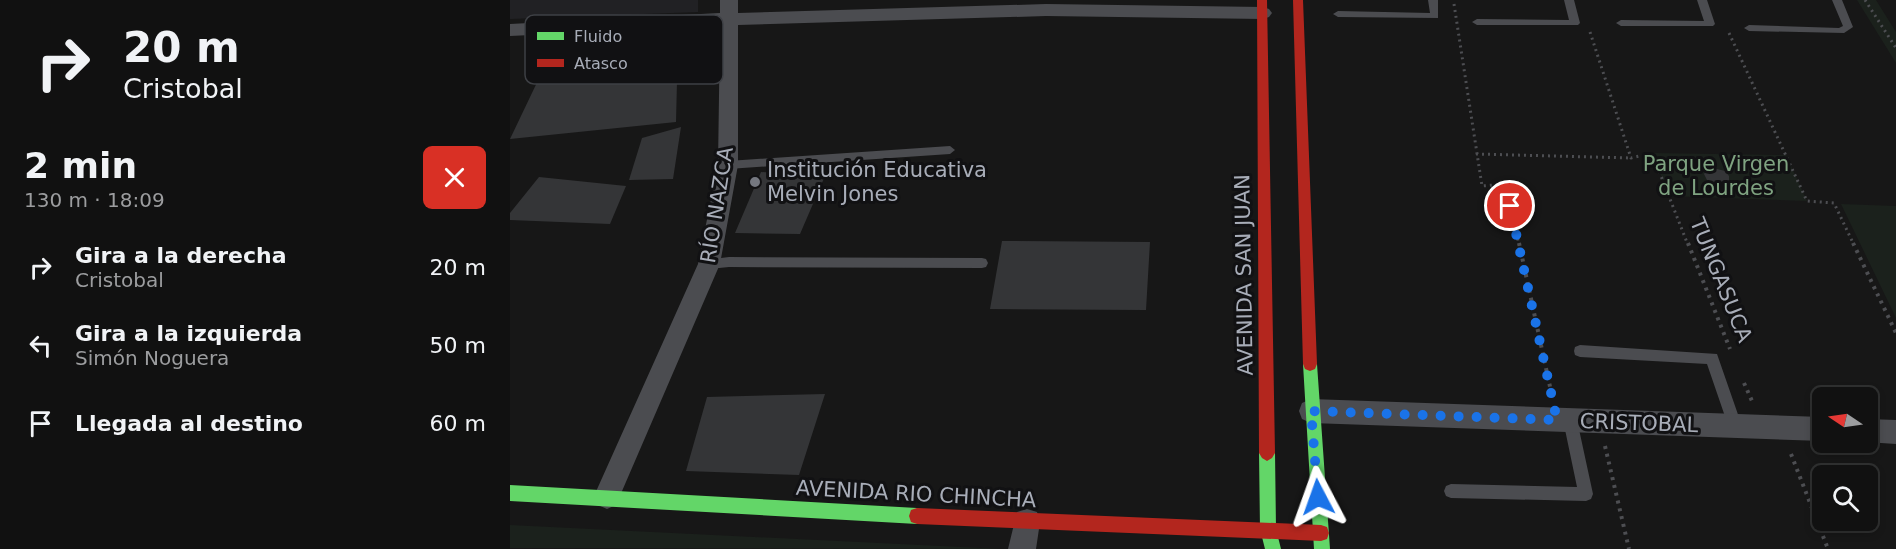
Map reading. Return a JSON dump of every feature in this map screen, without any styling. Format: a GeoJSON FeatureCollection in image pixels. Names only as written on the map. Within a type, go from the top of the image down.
{"type":"FeatureCollection","features":[{"type":"Feature","properties":{"kind":"street"},"geometry":{"type":"LineString","coordinates":[[1298,0],[1311,411],[1322,549]]}},
{"type":"Feature","properties":{"kind":"street"},"geometry":{"type":"LineString","coordinates":[[674,15],[729,10],[1262,7]]}},
{"type":"Feature","properties":{"kind":"street","name":"AVENIDA SAN JUAN"},"geometry":{"type":"LineString","coordinates":[[1262,7],[1268,529],[1273,549]]}},
{"type":"Feature","properties":{"kind":"street","name":"RÍO NAZCA"},"geometry":{"type":"LineString","coordinates":[[607,496],[709,264],[728,165],[729,10]]}},
{"type":"Feature","properties":{"kind":"street"},"geometry":{"type":"LineString","coordinates":[[510,30],[525,29]]}},
{"type":"Feature","properties":{"kind":"street","name":"CRISTOBAL"},"geometry":{"type":"LineString","coordinates":[[1311,411],[1812,429]]}},
{"type":"Feature","properties":{"kind":"street"},"geometry":{"type":"LineString","coordinates":[[1878,431],[1896,432]]}},
{"type":"Feature","properties":{"kind":"street","name":"AVENIDA RIO CHINCHA"},"geometry":{"type":"LineString","coordinates":[[510,493],[607,496],[1027,522],[1268,529],[1321,533]]}},
{"type":"Feature","properties":{"kind":"street"},"geometry":{"type":"LineString","coordinates":[[1022,549],[1027,522]]}},
{"type":"Feature","properties":{"kind":"lane"},"geometry":{"type":"LineString","coordinates":[[1338,14],[1435,16],[1434,0]]}},
{"type":"Feature","properties":{"kind":"lane"},"geometry":{"type":"LineString","coordinates":[[1477,22],[1575,24],[1569,0]]}},
{"type":"Feature","properties":{"kind":"lane"},"geometry":{"type":"LineString","coordinates":[[1621,23],[1710,24],[1702,0]]}},
{"type":"Feature","properties":{"kind":"lane"},"geometry":{"type":"LineString","coordinates":[[1749,28],[1841,31],[1848,27],[1837,0]]}},
{"type":"Feature","properties":{"kind":"lane"},"geometry":{"type":"LineString","coordinates":[[728,165],[950,150]]}},
{"type":"Feature","properties":{"kind":"lane"},"geometry":{"type":"LineString","coordinates":[[709,264],[729,262],[982,263]]}},
{"type":"Feature","properties":{"kind":"lane"},"geometry":{"type":"LineString","coordinates":[[1580,351],[1712,358],[1735,426]]}},
{"type":"Feature","properties":{"kind":"lane"},"geometry":{"type":"LineString","coordinates":[[1451,491],[1586,494],[1564,420]]}},
{"type":"Feature","properties":{"kind":"path"},"geometry":{"type":"LineString","coordinates":[[1453,0],[1482,186],[1506,184],[1564,420]]}},
{"type":"Feature","properties":{"kind":"path"},"geometry":{"type":"LineString","coordinates":[[1865,0],[1896,48]]}},
{"type":"Feature","properties":{"kind":"path"},"geometry":{"type":"LineString","coordinates":[[1476,154],[1631,158],[1587,23]]}},
{"type":"Feature","properties":{"kind":"path"},"geometry":{"type":"LineString","coordinates":[[1728,32],[1807,201],[1834,203],[1896,333]]}},
{"type":"Feature","properties":{"kind":"path","name":"TUNGASUCA"},"geometry":{"type":"LineString","coordinates":[[1631,158],[1652,153],[1731,350]]}},
{"type":"Feature","properties":{"kind":"path","name":"TUNGASUCA"},"geometry":{"type":"LineString","coordinates":[[1740,372],[1772,428],[1828,549]]}},
{"type":"Feature","properties":{"kind":"path"},"geometry":{"type":"LineString","coordinates":[[1599,422],[1629,549]]}},
{"type":"Feature","properties":{"kind":"shaded area"},"geometry":{"type":"Polygon","coordinates":[[[510,0],[698,0],[698,12],[525,15],[525,18],[510,19],[510,0]]]}},
{"type":"Feature","properties":{"kind":"green space"},"geometry":{"type":"Polygon","coordinates":[[[1857,0],[1876,0],[1896,32],[1896,63],[1857,0]]]}},
{"type":"Feature","properties":{"kind":"green space","name":"Parque Virgen de Lourdes"},"geometry":{"type":"Polygon","coordinates":[[[1652,153],[1786,155],[1807,201],[1669,196],[1652,153]]]}},
{"type":"Feature","properties":{"kind":"green space"},"geometry":{"type":"Polygon","coordinates":[[[1841,204],[1896,206],[1896,318],[1841,204]]]}},
{"type":"Feature","properties":{"kind":"green space"},"geometry":{"type":"Polygon","coordinates":[[[510,525],[1002,549],[510,548],[510,525]]]}},
{"type":"Feature","properties":{"kind":"building"},"geometry":{"type":"Polygon","coordinates":[[[536,84],[677,84],[676,122],[510,139],[536,84]]]}},
{"type":"Feature","properties":{"kind":"building"},"geometry":{"type":"Polygon","coordinates":[[[681,127],[673,179],[629,180],[642,138],[681,127]]]}},
{"type":"Feature","properties":{"kind":"building"},"geometry":{"type":"Polygon","coordinates":[[[1709,167],[1725,171],[1729,176],[1729,182],[1719,185],[1707,180],[1704,174],[1709,167]]]}},
{"type":"Feature","properties":{"kind":"building"},"geometry":{"type":"Polygon","coordinates":[[[761,172],[825,176],[800,234],[735,233],[761,172]]]}},
{"type":"Feature","properties":{"kind":"building"},"geometry":{"type":"Polygon","coordinates":[[[539,177],[626,186],[610,224],[510,220],[510,213],[539,177]]]}},
{"type":"Feature","properties":{"kind":"building"},"geometry":{"type":"Polygon","coordinates":[[[1002,241],[1150,242],[1146,310],[990,309],[1002,241]]]}},
{"type":"Feature","properties":{"kind":"building"},"geometry":{"type":"Polygon","coordinates":[[[825,394],[799,475],[686,471],[707,397],[825,394]]]}},
{"type":"Feature","properties":{"kind":"traffic: fast"},"geometry":{"type":"LineString","coordinates":[[1310,364],[1322,549]]}},
{"type":"Feature","properties":{"kind":"traffic: fast"},"geometry":{"type":"LineString","coordinates":[[1267,453],[1268,529],[1273,549]]}},
{"type":"Feature","properties":{"kind":"traffic: fast"},"geometry":{"type":"LineString","coordinates":[[510,493],[917,516]]}},
{"type":"Feature","properties":{"kind":"traffic: jam"},"geometry":{"type":"LineString","coordinates":[[1262,0],[1267,453]]}},
{"type":"Feature","properties":{"kind":"traffic: jam"},"geometry":{"type":"LineString","coordinates":[[1298,0],[1310,364]]}},
{"type":"Feature","properties":{"kind":"traffic: jam"},"geometry":{"type":"LineString","coordinates":[[917,516],[1321,533]]}},
{"type":"Feature","properties":{"kind":"place","name":"Institución Educativa Melvin Jones"},"geometry":{"type":"Point","coordinates":[755,182]}},
{"type":"Feature","properties":{"kind":"route"},"geometry":{"type":"LineString","coordinates":[[1318,497],[1311,411],[1557,420],[1510,206]]}}]}
